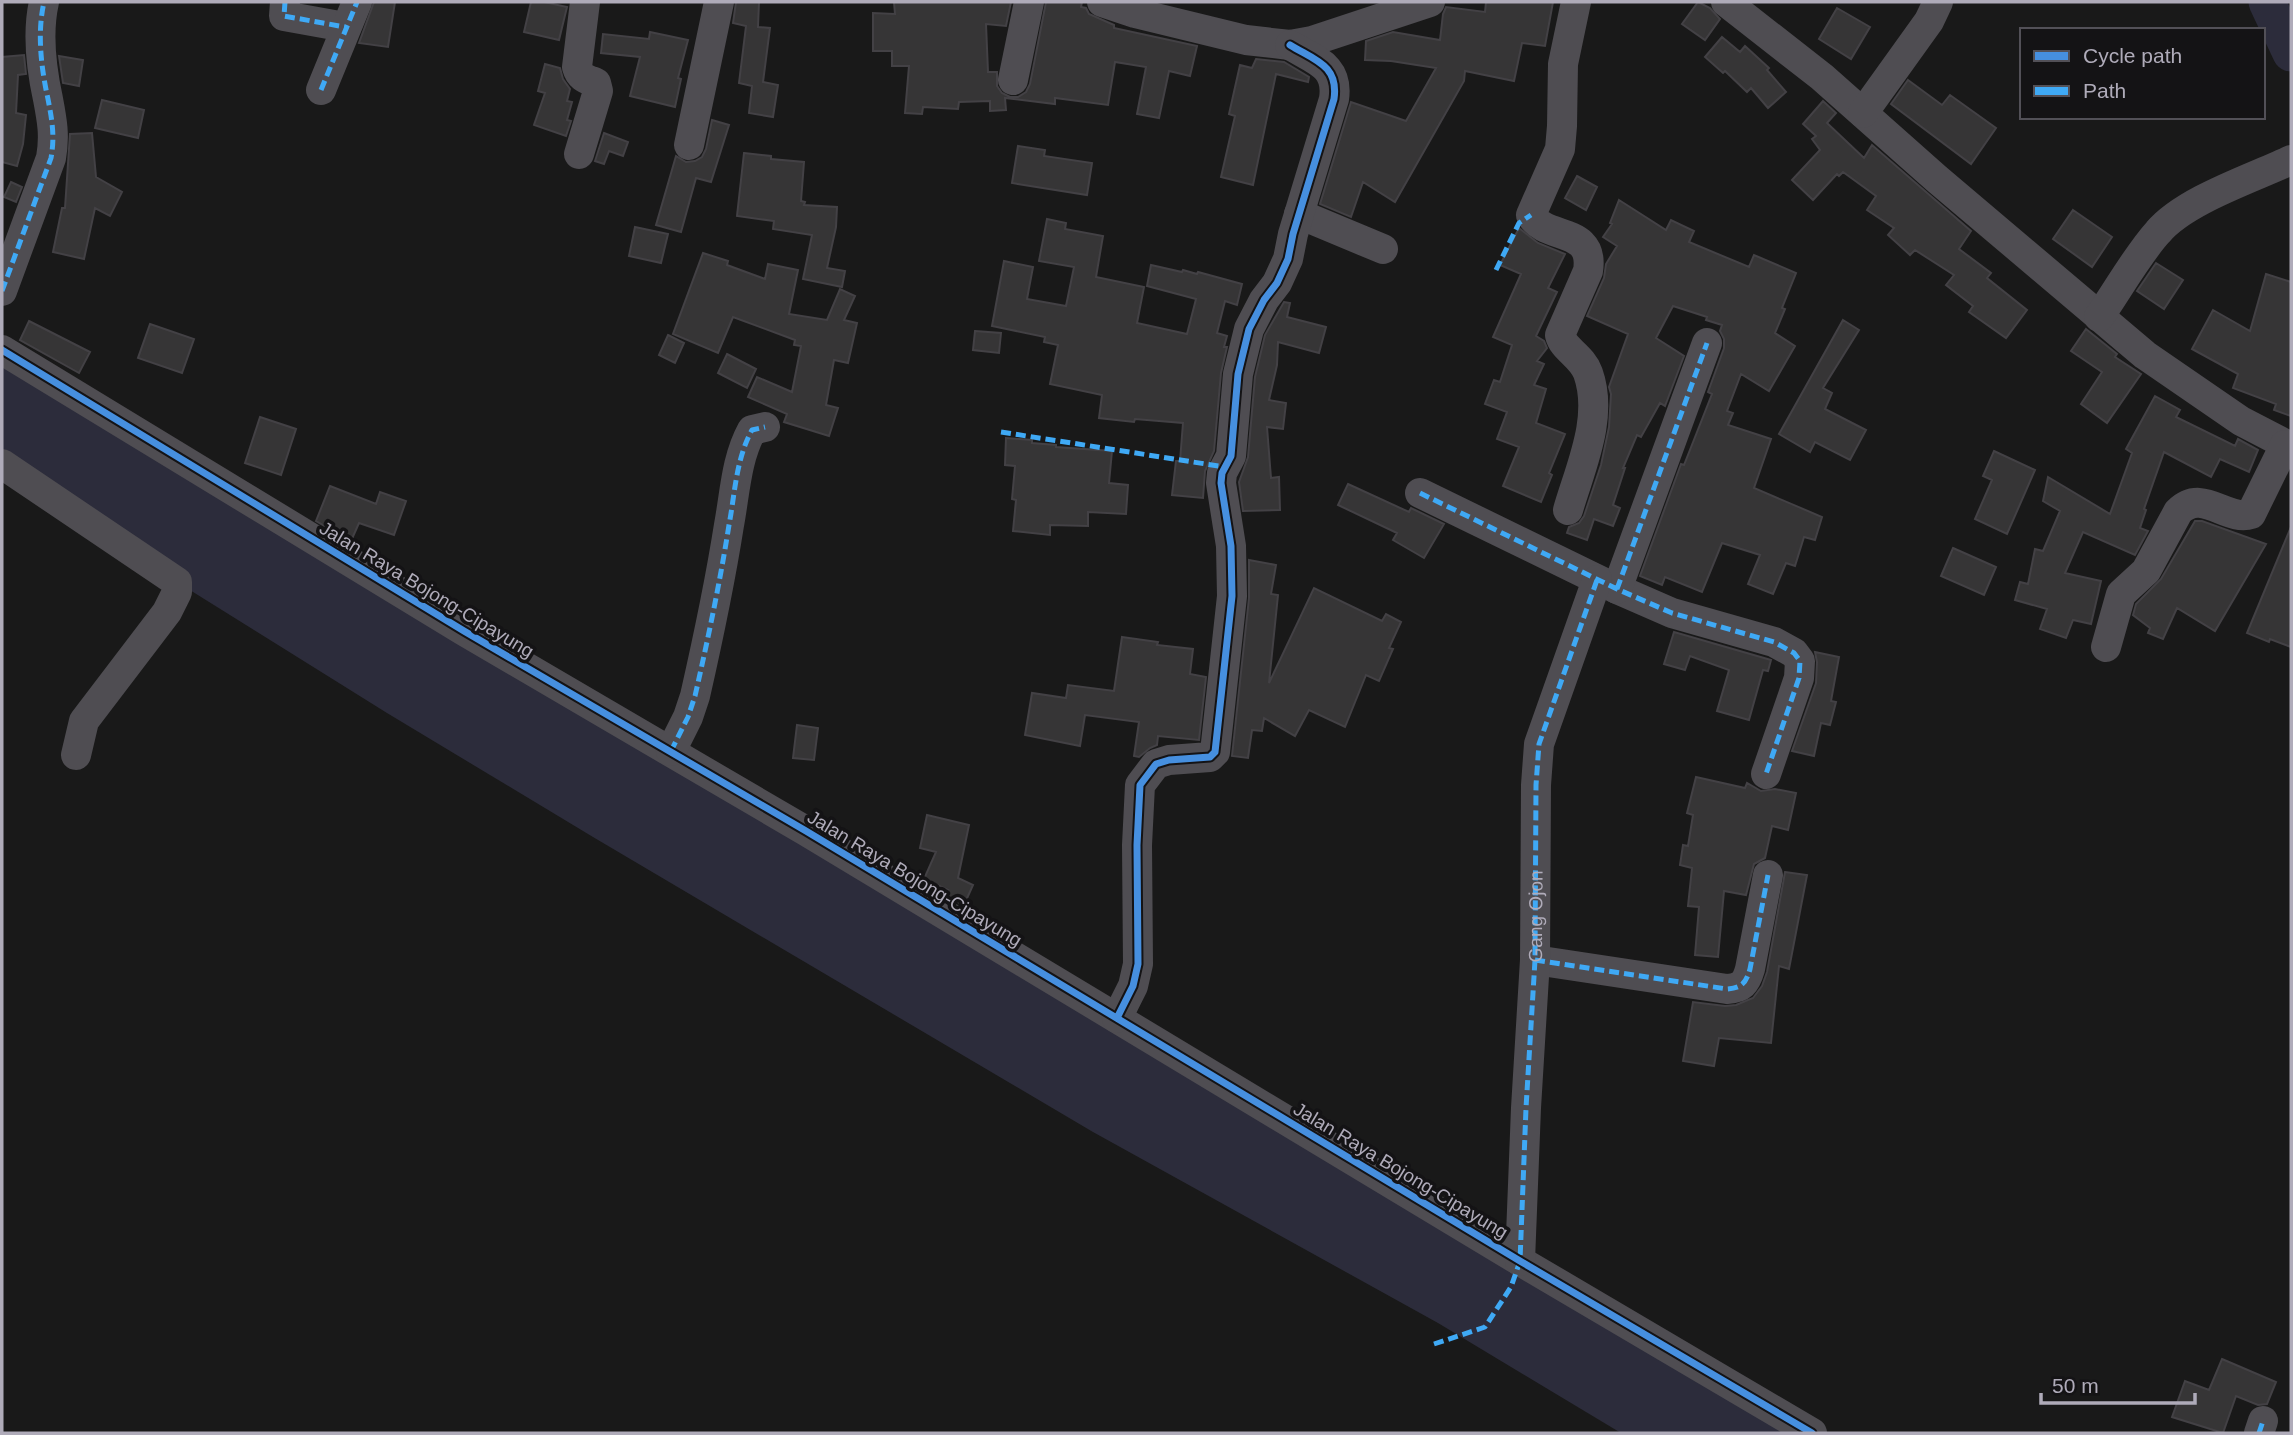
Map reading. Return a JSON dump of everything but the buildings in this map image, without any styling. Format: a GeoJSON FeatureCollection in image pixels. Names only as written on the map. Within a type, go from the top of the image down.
{"type":"FeatureCollection","features":[{"type":"Feature","properties":{"kind":"street"},"geometry":{"type":"LineString","coordinates":[[2,291],[51,158],[54,141],[39,35],[44,2]]}},
{"type":"Feature","properties":{"kind":"street"},"geometry":{"type":"LineString","coordinates":[[285,2],[284,16],[351,14],[321,90]]}},
{"type":"Feature","properties":{"kind":"street"},"geometry":{"type":"LineString","coordinates":[[579,154],[598,91],[596,83],[579,74],[577,67],[585,2]]}},
{"type":"Feature","properties":{"kind":"street"},"geometry":{"type":"LineString","coordinates":[[689,145],[719,2]]}},
{"type":"Feature","properties":{"kind":"street"},"geometry":{"type":"LineString","coordinates":[[1013,80],[1029,2]]}},
{"type":"Feature","properties":{"kind":"street"},"geometry":{"type":"LineString","coordinates":[[1102,2],[1135,13],[1246,40],[1290,45],[1312,41],[1430,2]]}},
{"type":"Feature","properties":{"kind":"street"},"geometry":{"type":"LineString","coordinates":[[1568,510],[1594,413],[1588,374],[1581,358],[1564,344],[1560,335],[1588,271],[1589,260],[1583,244],[1541,225],[1531,215],[1560,149],[1563,64],[1576,2]]}},
{"type":"Feature","properties":{"kind":"street"},"geometry":{"type":"LineString","coordinates":[[1726,2],[1822,76],[2145,355],[2241,421],[2288,446],[2251,514],[2245,516],[2218,506],[2185,504],[2146,571],[2121,594],[2106,647]]}},
{"type":"Feature","properties":{"kind":"street"},"geometry":{"type":"LineString","coordinates":[[1863,113],[1929,21],[1938,2]]}},
{"type":"Feature","properties":{"kind":"street"},"geometry":{"type":"LineString","coordinates":[[1117,1018],[1133,986],[1138,964],[1137,845],[1140,785],[1156,764],[1169,760],[1210,757],[1215,752],[1232,596],[1231,546],[1222,497],[1222,472],[1231,456],[1236,383],[1249,330],[1282,271],[1336,88],[1334,78],[1322,64],[1290,45]]}},
{"type":"Feature","properties":{"kind":"street"},"geometry":{"type":"LineString","coordinates":[[2099,317],[2158,231],[2179,214],[2219,192],[2291,160]]}},
{"type":"Feature","properties":{"kind":"street"},"geometry":{"type":"LineString","coordinates":[[1300,214],[1383,249]]}},
{"type":"Feature","properties":{"kind":"street","name":"Gang Ojon"},"geometry":{"type":"LineString","coordinates":[[1520,1261],[1535,960],[1536,785],[1539,744],[1707,343]]}},
{"type":"Feature","properties":{"kind":"street","name":"Jalan Raya Bojong-Cipayung"},"geometry":{"type":"LineString","coordinates":[[2,349],[464,631],[671,751],[1520,1261],[1812,1433]]}},
{"type":"Feature","properties":{"kind":"street"},"geometry":{"type":"LineString","coordinates":[[671,751],[695,696],[735,484],[746,441],[752,430],[765,427]]}},
{"type":"Feature","properties":{"kind":"street"},"geometry":{"type":"LineString","coordinates":[[2,464],[177,582],[177,592],[167,612],[84,721],[76,755]]}},
{"type":"Feature","properties":{"kind":"street"},"geometry":{"type":"LineString","coordinates":[[1420,493],[1607,585],[1672,613],[1774,642],[1794,653],[1800,661],[1799,678],[1766,774]]}},
{"type":"Feature","properties":{"kind":"street"},"geometry":{"type":"LineString","coordinates":[[1535,960],[1736,989],[1745,983],[1750,969],[1768,875]]}},
{"type":"Feature","properties":{"kind":"water"},"geometry":{"type":"Polygon","coordinates":[[[2,349],[1809,1433],[1621,1433],[1438,1323],[1093,1132],[593,837],[177,582],[2,464],[2,349]]]}},
{"type":"Feature","properties":{"kind":"waterway"},"geometry":{"type":"LineString","coordinates":[[2267,2],[2291,53]]}},
{"type":"Feature","properties":{"kind":"marked path"},"geometry":{"type":"LineString","coordinates":[[2,291],[51,158],[52,121],[41,50],[44,2]]}},
{"type":"Feature","properties":{"kind":"marked path"},"geometry":{"type":"LineString","coordinates":[[285,2],[284,16],[345,27]]}},
{"type":"Feature","properties":{"kind":"marked path"},"geometry":{"type":"LineString","coordinates":[[321,90],[357,2]]}},
{"type":"Feature","properties":{"kind":"marked path"},"geometry":{"type":"LineString","coordinates":[[1496,270],[1519,223],[1531,215]]}},
{"type":"Feature","properties":{"kind":"marked path"},"geometry":{"type":"LineString","coordinates":[[1617,589],[1707,343]]}},
{"type":"Feature","properties":{"kind":"marked path"},"geometry":{"type":"LineString","coordinates":[[671,751],[695,696],[718,589],[742,453],[752,430],[765,427]]}},
{"type":"Feature","properties":{"kind":"marked path"},"geometry":{"type":"LineString","coordinates":[[1001,432],[1225,467]]}},
{"type":"Feature","properties":{"kind":"marked path"},"geometry":{"type":"LineString","coordinates":[[1420,493],[1672,613],[1774,642],[1794,653],[1800,661],[1799,678],[1766,774]]}},
{"type":"Feature","properties":{"kind":"marked path"},"geometry":{"type":"LineString","coordinates":[[1434,1344],[1485,1327],[1511,1287],[1520,1261],[1535,960],[1536,785],[1539,744],[1597,580]]}},
{"type":"Feature","properties":{"kind":"marked path"},"geometry":{"type":"LineString","coordinates":[[1535,960],[1727,989],[1740,986],[1750,969],[1768,875]]}},
{"type":"Feature","properties":{"kind":"marked path"},"geometry":{"type":"LineString","coordinates":[[2259,1433],[2263,1421]]}},
{"type":"Feature","properties":{"kind":"cycle path"},"geometry":{"type":"LineString","coordinates":[[1117,1018],[1133,986],[1138,964],[1137,845],[1140,785],[1156,764],[1169,760],[1210,757],[1215,752],[1232,596],[1231,546],[1221,483],[1222,473],[1231,456],[1238,374],[1249,329],[1288,259],[1293,234],[1334,99],[1335,88],[1329,71],[1290,45]]}},
{"type":"Feature","properties":{"kind":"cycle path"},"geometry":{"type":"LineString","coordinates":[[2,350],[464,631],[806,831],[1520,1261],[1812,1433]]}}]}
